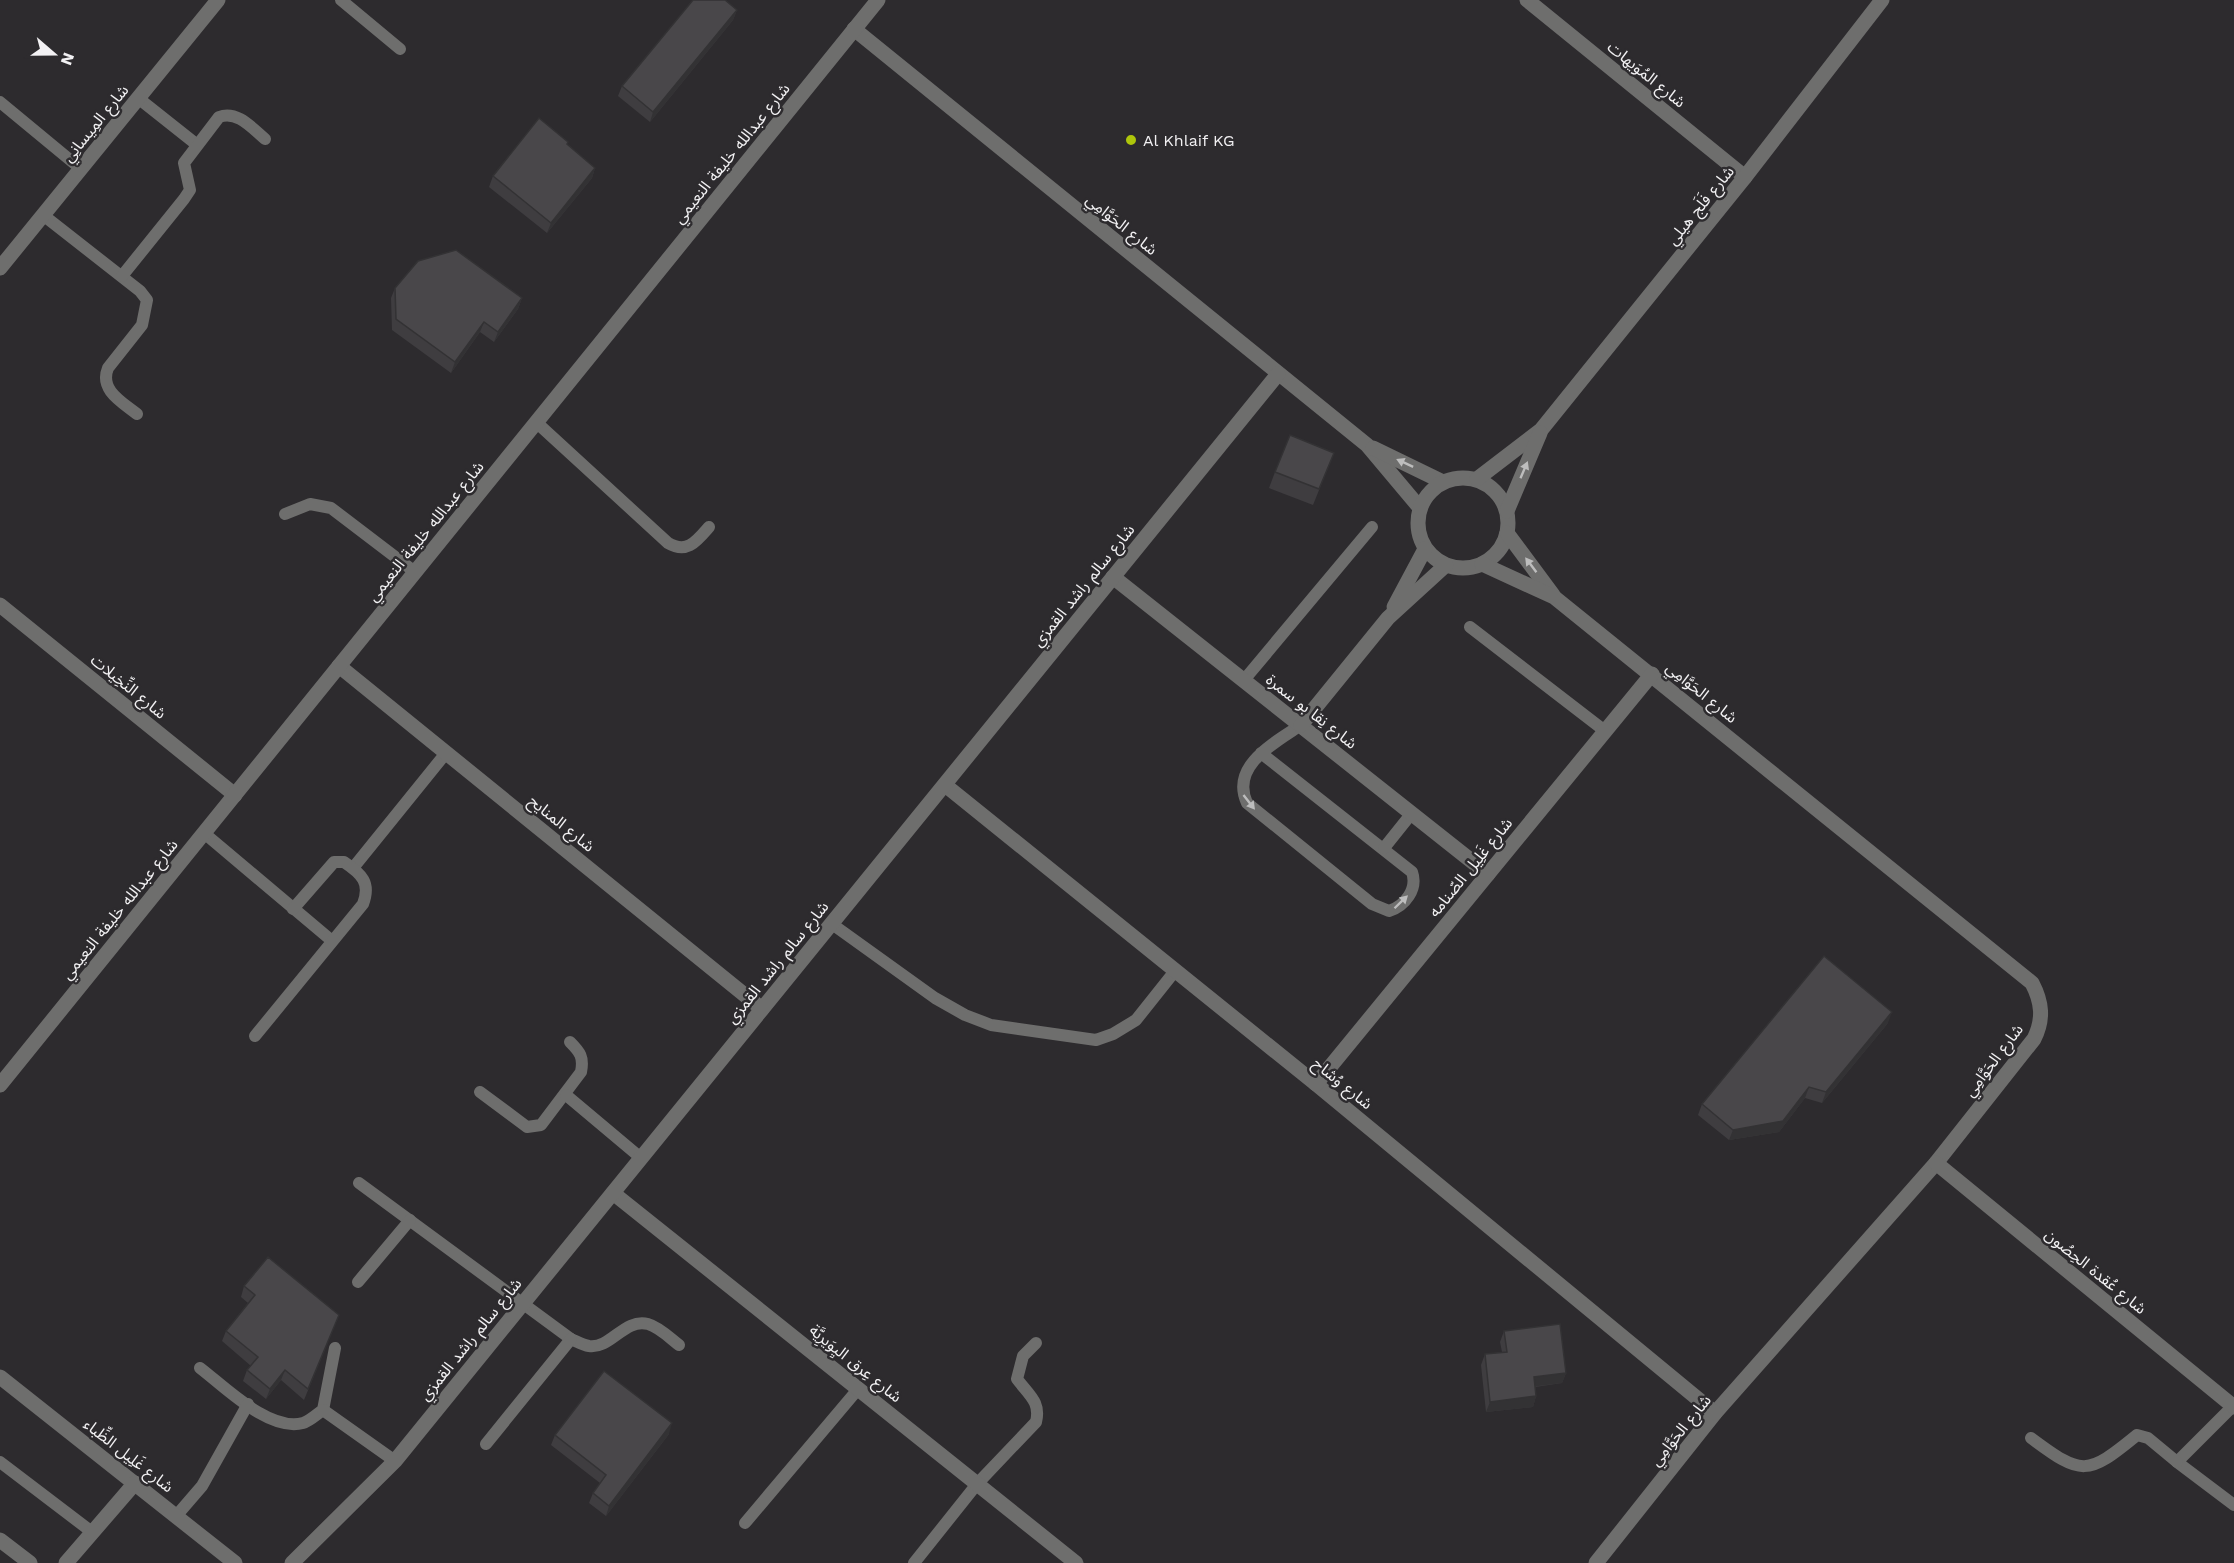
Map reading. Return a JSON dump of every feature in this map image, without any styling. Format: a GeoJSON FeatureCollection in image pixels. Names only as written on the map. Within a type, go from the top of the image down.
{"type":"FeatureCollection","features":[{"type":"Feature","properties":{"kind":"street","name":"شارع المِيسانِي"},"geometry":{"type":"LineString","coordinates":[[0,268],[218,0]]}},
{"type":"Feature","properties":{"kind":"street","name":"شارع عبدالله خليفة النعيمي"},"geometry":{"type":"LineString","coordinates":[[0,1085],[878,0]]}},
{"type":"Feature","properties":{"kind":"street","name":"شارع المُوَيهات"},"geometry":{"type":"LineString","coordinates":[[1527,0],[1745,177]]}},
{"type":"Feature","properties":{"kind":"street","name":"شارع فَلَج هيلي"},"geometry":{"type":"LineString","coordinates":[[1477,479],[1541,430],[1745,177],[1882,0]]}},
{"type":"Feature","properties":{"kind":"street","name":"شارع الحَوَّامِي"},"geometry":{"type":"LineString","coordinates":[[854,29],[1367,445],[1420,508]]}},
{"type":"Feature","properties":{"kind":"street","name":"شارع سالم راشد القمزي"},"geometry":{"type":"LineString","coordinates":[[292,1563],[395,1461],[1278,374]]}},
{"type":"Feature","properties":{"kind":"street","name":"شارع فَلَج هيلي"},"geometry":{"type":"LineString","coordinates":[[1507,511],[1541,430]]}},
{"type":"Feature","properties":{"kind":"street","name":"شارع الحَوَّامِي"},"geometry":{"type":"LineString","coordinates":[[1367,445],[1443,482]]}},
{"type":"Feature","properties":{"kind":"street"},"geometry":{"type":"LineString","coordinates":[[1454,478],[1477,479],[1490,486],[1500,497],[1507,511],[1507,533],[1494,557],[1482,564],[1464,569],[1446,565],[1434,559],[1425,549],[1417,529],[1420,508],[1429,492],[1443,482],[1454,478]]}},
{"type":"Feature","properties":{"kind":"street","name":"شارع الحَوَّامِي"},"geometry":{"type":"LineString","coordinates":[[1507,533],[1554,597]]}},
{"type":"Feature","properties":{"kind":"street"},"geometry":{"type":"LineString","coordinates":[[1388,618],[1425,549]]}},
{"type":"Feature","properties":{"kind":"street","name":"شارع الحَوَّامِي"},"geometry":{"type":"LineString","coordinates":[[1482,564],[1554,597],[1653,674],[2032,983],[2038,994],[2042,1016],[2034,1039],[1936,1163],[1715,1413],[1596,1563]]}},
{"type":"Feature","properties":{"kind":"street"},"geometry":{"type":"LineString","coordinates":[[1301,725],[1388,618],[1446,565]]}},
{"type":"Feature","properties":{"kind":"street","name":"شارع نِقا بو سمرة"},"geometry":{"type":"LineString","coordinates":[[1113,577],[1488,873]]}},
{"type":"Feature","properties":{"kind":"street","name":"شارع النِّخِيلات"},"geometry":{"type":"LineString","coordinates":[[0,605],[235,795]]}},
{"type":"Feature","properties":{"kind":"street","name":"شارع المنايح"},"geometry":{"type":"LineString","coordinates":[[339,666],[762,1009]]}},
{"type":"Feature","properties":{"kind":"street","name":"شارع غَلِيل الصّنامه"},"geometry":{"type":"LineString","coordinates":[[1316,1084],[1653,674]]}},
{"type":"Feature","properties":{"kind":"street","name":"شارع وُشاح"},"geometry":{"type":"LineString","coordinates":[[945,785],[1316,1084],[1715,1413]]}},
{"type":"Feature","properties":{"kind":"street","name":"شارع عُقدة الحِصُون"},"geometry":{"type":"LineString","coordinates":[[1936,1163],[2233,1406]]}},
{"type":"Feature","properties":{"kind":"street","name":"شارع عِرق اليِوَيرِيَّة"},"geometry":{"type":"LineString","coordinates":[[613,1193],[1076,1563]]}},
{"type":"Feature","properties":{"kind":"street","name":"شارع غَلِيل الظِّباء"},"geometry":{"type":"LineString","coordinates":[[0,1377],[177,1515],[234,1563]]}},
{"type":"Feature","properties":{"kind":"street"},"geometry":{"type":"LineString","coordinates":[[66,1563],[135,1483]]}},
{"type":"Feature","properties":{"kind":"street"},"geometry":{"type":"LineString","coordinates":[[0,1540],[30,1563]]}},
{"type":"Feature","properties":{"kind":"lane"},"geometry":{"type":"LineString","coordinates":[[341,0],[400,49]]}},
{"type":"Feature","properties":{"kind":"lane"},"geometry":{"type":"LineString","coordinates":[[138,98],[196,144]]}},
{"type":"Feature","properties":{"kind":"lane"},"geometry":{"type":"LineString","coordinates":[[0,102],[81,169]]}},
{"type":"Feature","properties":{"kind":"lane"},"geometry":{"type":"LineString","coordinates":[[122,276],[190,190],[184,163],[196,144],[219,117],[226,114],[242,120],[265,139]]}},
{"type":"Feature","properties":{"kind":"lane"},"geometry":{"type":"LineString","coordinates":[[43,215],[122,276],[147,300],[147,312],[142,325],[108,368],[105,376],[106,386],[112,394],[137,414]]}},
{"type":"Feature","properties":{"kind":"lane"},"geometry":{"type":"LineString","coordinates":[[536,422],[676,548],[686,548],[694,544],[709,527]]}},
{"type":"Feature","properties":{"kind":"lane"},"geometry":{"type":"LineString","coordinates":[[285,514],[310,504],[331,508],[415,572]]}},
{"type":"Feature","properties":{"kind":"lane"},"geometry":{"type":"LineString","coordinates":[[1244,680],[1372,527]]}},
{"type":"Feature","properties":{"kind":"lane"},"geometry":{"type":"LineString","coordinates":[[1470,627],[1605,731]]}},
{"type":"Feature","properties":{"kind":"lane"},"geometry":{"type":"LineString","coordinates":[[1261,753],[1404,864],[1415,880],[1413,889],[1398,908],[1389,911],[1372,904],[1247,804],[1242,792],[1242,780],[1261,753],[1301,725]]}},
{"type":"Feature","properties":{"kind":"lane"},"geometry":{"type":"LineString","coordinates":[[353,868],[446,753]]}},
{"type":"Feature","properties":{"kind":"lane"},"geometry":{"type":"LineString","coordinates":[[1384,848],[1412,813]]}},
{"type":"Feature","properties":{"kind":"lane"},"geometry":{"type":"LineString","coordinates":[[204,833],[331,940]]}},
{"type":"Feature","properties":{"kind":"lane"},"geometry":{"type":"LineString","coordinates":[[255,1036],[331,940],[363,904],[368,891],[365,880],[344,862],[334,862],[293,909]]}},
{"type":"Feature","properties":{"kind":"lane"},"geometry":{"type":"LineString","coordinates":[[832,924],[880,960],[965,1015],[990,1025],[1096,1040],[1113,1034],[1136,1020],[1175,971]]}},
{"type":"Feature","properties":{"kind":"lane"},"geometry":{"type":"LineString","coordinates":[[480,1092],[527,1127],[535,1128],[541,1125],[566,1095],[581,1072],[583,1061],[580,1052],[570,1042]]}},
{"type":"Feature","properties":{"kind":"lane"},"geometry":{"type":"LineString","coordinates":[[566,1095],[641,1158]]}},
{"type":"Feature","properties":{"kind":"lane"},"geometry":{"type":"LineString","coordinates":[[359,1183],[571,1339],[589,1346],[601,1344],[630,1326],[641,1323],[651,1324],[679,1345]]}},
{"type":"Feature","properties":{"kind":"lane"},"geometry":{"type":"LineString","coordinates":[[358,1282],[410,1220]]}},
{"type":"Feature","properties":{"kind":"lane"},"geometry":{"type":"LineString","coordinates":[[486,1444],[571,1339]]}},
{"type":"Feature","properties":{"kind":"lane"},"geometry":{"type":"LineString","coordinates":[[914,1563],[977,1484],[1036,1422],[1039,1410],[1035,1400],[1017,1379],[1023,1356],[1036,1343]]}},
{"type":"Feature","properties":{"kind":"lane"},"geometry":{"type":"LineString","coordinates":[[200,1368],[262,1415],[281,1423],[304,1423],[323,1410],[335,1348]]}},
{"type":"Feature","properties":{"kind":"lane"},"geometry":{"type":"LineString","coordinates":[[745,1523],[859,1388]]}},
{"type":"Feature","properties":{"kind":"lane"},"geometry":{"type":"LineString","coordinates":[[177,1515],[202,1486],[248,1404]]}},
{"type":"Feature","properties":{"kind":"lane"},"geometry":{"type":"LineString","coordinates":[[2177,1462],[2233,1406]]}},
{"type":"Feature","properties":{"kind":"lane"},"geometry":{"type":"LineString","coordinates":[[323,1410],[395,1461]]}},
{"type":"Feature","properties":{"kind":"lane"},"geometry":{"type":"LineString","coordinates":[[2031,1438],[2065,1463],[2084,1468],[2109,1456],[2137,1435],[2148,1438],[2234,1505]]}},
{"type":"Feature","properties":{"kind":"lane"},"geometry":{"type":"LineString","coordinates":[[0,1462],[92,1532]]}},
{"type":"Feature","properties":{"kind":"building"},"geometry":{"type":"Polygon","coordinates":[[[693,0],[725,0],[737,10],[653,112],[622,86],[693,0]]]}},
{"type":"Feature","properties":{"kind":"building"},"geometry":{"type":"Polygon","coordinates":[[[539,118],[595,168],[551,223],[493,176],[539,118]]]}},
{"type":"Feature","properties":{"kind":"building"},"geometry":{"type":"Polygon","coordinates":[[[456,250],[522,298],[498,332],[484,322],[455,362],[396,319],[395,288],[418,261],[456,250]]]}},
{"type":"Feature","properties":{"kind":"building"},"geometry":{"type":"Polygon","coordinates":[[[1290,435],[1334,453],[1319,489],[1275,472],[1290,435]]]}},
{"type":"Feature","properties":{"kind":"building"},"geometry":{"type":"Polygon","coordinates":[[[1824,956],[1892,1012],[1826,1092],[1809,1087],[1783,1121],[1733,1130],[1702,1104],[1824,956]]]}},
{"type":"Feature","properties":{"kind":"building"},"geometry":{"type":"Polygon","coordinates":[[[268,1257],[339,1315],[308,1389],[285,1370],[270,1389],[247,1370],[258,1357],[226,1331],[255,1295],[244,1286],[268,1257]]]}},
{"type":"Feature","properties":{"kind":"building"},"geometry":{"type":"Polygon","coordinates":[[[1560,1324],[1566,1373],[1534,1377],[1536,1396],[1490,1402],[1485,1354],[1507,1352],[1504,1331],[1560,1324]]]}},
{"type":"Feature","properties":{"kind":"building"},"geometry":{"type":"Polygon","coordinates":[[[604,1371],[672,1423],[609,1506],[593,1493],[606,1475],[555,1435],[604,1371]]]}},
{"type":"Feature","properties":{"kind":"place","name":"Al Khlaif KG"},"geometry":{"type":"Point","coordinates":[1131,140]}}]}
